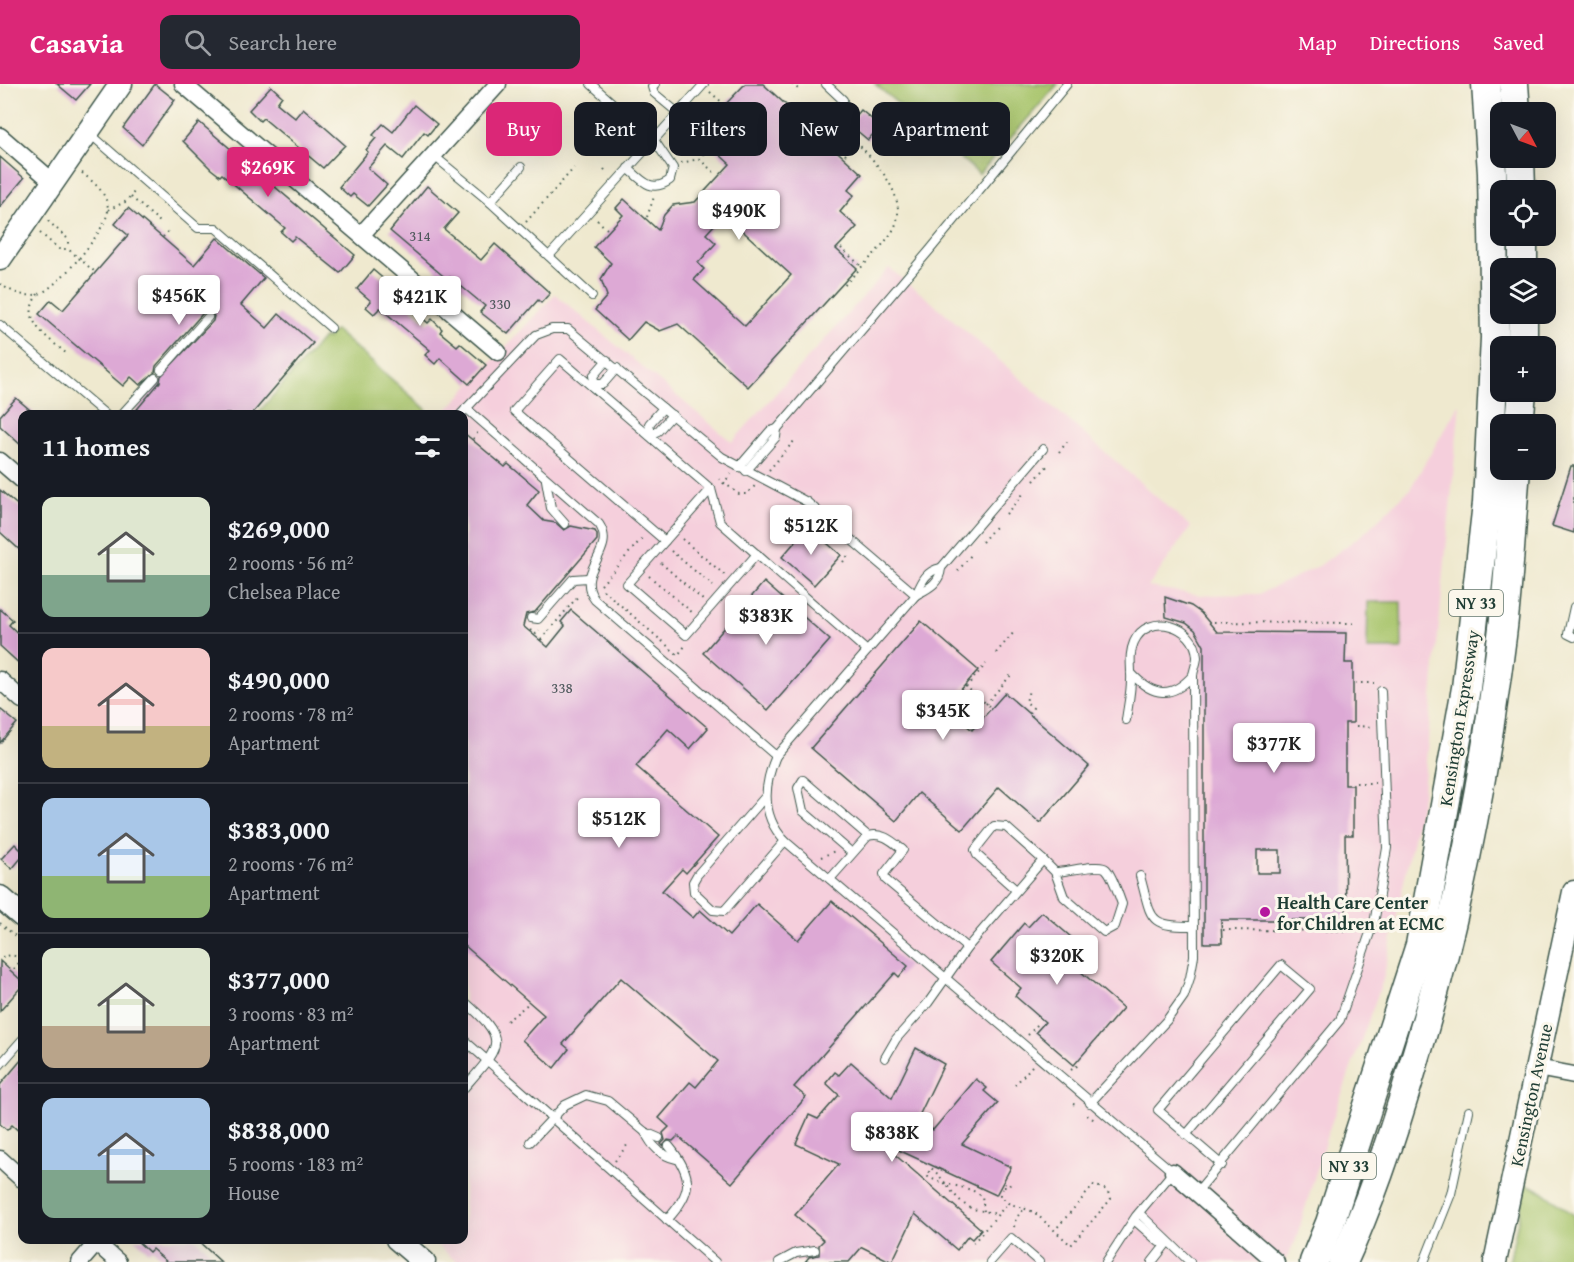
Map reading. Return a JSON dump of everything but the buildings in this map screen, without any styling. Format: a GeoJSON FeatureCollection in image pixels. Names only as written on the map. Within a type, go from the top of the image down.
{"type":"FeatureCollection","features":[{"type":"Feature","properties":{"kind":"highway","name":"Kensington Expressway"},"geometry":{"type":"LineString","coordinates":[[1314,1262],[1330,1223],[1420,945],[1466,688],[1486,503],[1495,338],[1492,173],[1486,84]]}},
{"type":"Feature","properties":{"kind":"highway"},"geometry":{"type":"LineString","coordinates":[[1514,84],[1515,102]]}},
{"type":"Feature","properties":{"kind":"highway","name":"Kensington Expressway"},"geometry":{"type":"LineString","coordinates":[[1343,1262],[1357,1232],[1401,1108],[1448,943],[1478,805],[1502,635],[1515,480]]}},
{"type":"Feature","properties":{"kind":"highway"},"geometry":{"type":"LineString","coordinates":[[1306,1262],[1330,1223]]}},
{"type":"Feature","properties":{"kind":"highway"},"geometry":{"type":"LineString","coordinates":[[1348,1262],[1357,1232]]}},
{"type":"Feature","properties":{"kind":"street"},"geometry":{"type":"LineString","coordinates":[[0,259],[121,84]]}},
{"type":"Feature","properties":{"kind":"street"},"geometry":{"type":"LineString","coordinates":[[183,84],[498,352]]}},
{"type":"Feature","properties":{"kind":"street"},"geometry":{"type":"LineString","coordinates":[[361,235],[498,84]]}},
{"type":"Feature","properties":{"kind":"street"},"geometry":{"type":"LineString","coordinates":[[0,136],[53,182]]}},
{"type":"Feature","properties":{"kind":"street"},"geometry":{"type":"LineString","coordinates":[[0,461],[18,477]]}},
{"type":"Feature","properties":{"kind":"street"},"geometry":{"type":"LineString","coordinates":[[0,680],[18,696]]}},
{"type":"Feature","properties":{"kind":"street","name":"Kensington Avenue"},"geometry":{"type":"LineString","coordinates":[[1495,1262],[1574,892]]}},
{"type":"Feature","properties":{"kind":"street"},"geometry":{"type":"LineString","coordinates":[[0,897],[16,916]]}},
{"type":"Feature","properties":{"kind":"street"},"geometry":{"type":"LineString","coordinates":[[1537,1068],[1574,1075]]}},
{"type":"Feature","properties":{"kind":"street"},"geometry":{"type":"LineString","coordinates":[[0,1159],[18,1175]]}},
{"type":"Feature","properties":{"kind":"street"},"geometry":{"type":"LineString","coordinates":[[1173,1172],[1272,1258]]}},
{"type":"Feature","properties":{"kind":"street"},"geometry":{"type":"LineString","coordinates":[[80,1262],[93,1244]]}},
{"type":"Feature","properties":{"kind":"street"},"geometry":{"type":"LineString","coordinates":[[100,1244],[118,1262]]}},
{"type":"Feature","properties":{"kind":"street"},"geometry":{"type":"LineString","coordinates":[[403,1244],[424,1262]]}},
{"type":"Feature","properties":{"kind":"lane"},"geometry":{"type":"LineString","coordinates":[[591,84],[611,102]]}},
{"type":"Feature","properties":{"kind":"lane"},"geometry":{"type":"LineString","coordinates":[[655,84],[652,87],[654,93],[669,106]]}},
{"type":"Feature","properties":{"kind":"lane"},"geometry":{"type":"LineString","coordinates":[[826,84],[843,100]]}},
{"type":"Feature","properties":{"kind":"lane"},"geometry":{"type":"LineString","coordinates":[[739,471],[776,437],[777,429],[1067,84]]}},
{"type":"Feature","properties":{"kind":"lane"},"geometry":{"type":"LineString","coordinates":[[691,102],[707,88]]}},
{"type":"Feature","properties":{"kind":"lane"},"geometry":{"type":"LineString","coordinates":[[657,137],[669,123]]}},
{"type":"Feature","properties":{"kind":"lane"},"geometry":{"type":"LineString","coordinates":[[88,132],[198,228],[216,228],[332,328]]}},
{"type":"Feature","properties":{"kind":"lane"},"geometry":{"type":"LineString","coordinates":[[628,168],[651,187],[660,187],[670,180],[673,168],[657,144]]}},
{"type":"Feature","properties":{"kind":"lane"},"geometry":{"type":"LineString","coordinates":[[433,155],[490,202],[592,296]]}},
{"type":"Feature","properties":{"kind":"lane"},"geometry":{"type":"LineString","coordinates":[[549,256],[639,156]]}},
{"type":"Feature","properties":{"kind":"lane"},"geometry":{"type":"LineString","coordinates":[[490,202],[521,167]]}},
{"type":"Feature","properties":{"kind":"lane"},"geometry":{"type":"LineString","coordinates":[[161,370],[208,317]]}},
{"type":"Feature","properties":{"kind":"lane"},"geometry":{"type":"LineString","coordinates":[[0,325],[100,410]]}},
{"type":"Feature","properties":{"kind":"lane"},"geometry":{"type":"LineString","coordinates":[[465,410],[528,341],[543,332],[568,329],[739,471],[807,502],[916,595]]}},
{"type":"Feature","properties":{"kind":"lane"},"geometry":{"type":"LineString","coordinates":[[667,545],[514,411],[560,359],[715,488],[720,522],[867,651]]}},
{"type":"Feature","properties":{"kind":"lane"},"geometry":{"type":"LineString","coordinates":[[594,386],[593,376],[607,360]]}},
{"type":"Feature","properties":{"kind":"lane"},"geometry":{"type":"LineString","coordinates":[[594,386],[603,384],[617,368]]}},
{"type":"Feature","properties":{"kind":"lane"},"geometry":{"type":"LineString","coordinates":[[126,410],[155,378]]}},
{"type":"Feature","properties":{"kind":"lane"},"geometry":{"type":"LineString","coordinates":[[650,434],[649,424],[663,408]]}},
{"type":"Feature","properties":{"kind":"lane"},"geometry":{"type":"LineString","coordinates":[[468,414],[599,524],[605,536],[604,546],[600,556],[592,565],[588,578],[589,588],[595,600],[776,756]]}},
{"type":"Feature","properties":{"kind":"lane"},"geometry":{"type":"LineString","coordinates":[[650,434],[658,431],[672,415]]}},
{"type":"Feature","properties":{"kind":"lane"},"geometry":{"type":"LineString","coordinates":[[785,841],[724,912],[713,910],[694,891],[693,882],[697,875],[765,797],[776,756],[916,595],[923,580],[932,570],[941,568],[1043,449]]}},
{"type":"Feature","properties":{"kind":"lane"},"geometry":{"type":"LineString","coordinates":[[544,476],[550,490],[551,508],[565,524]]}},
{"type":"Feature","properties":{"kind":"lane"},"geometry":{"type":"LineString","coordinates":[[715,488],[667,545],[627,584],[686,635],[757,554]]}},
{"type":"Feature","properties":{"kind":"lane"},"geometry":{"type":"LineString","coordinates":[[592,548],[600,556]]}},
{"type":"Feature","properties":{"kind":"lane"},"geometry":{"type":"LineString","coordinates":[[531,618],[538,619],[573,579],[588,578]]}},
{"type":"Feature","properties":{"kind":"lane"},"geometry":{"type":"LineString","coordinates":[[1574,607],[1568,634],[1574,638]]}},
{"type":"Feature","properties":{"kind":"lane"},"geometry":{"type":"LineString","coordinates":[[1090,1103],[1153,1036],[1184,996],[1194,956],[1193,675],[1197,657],[1193,641],[1181,629],[1165,624],[1148,628],[1135,639],[1129,656],[1131,673],[1126,720]]}},
{"type":"Feature","properties":{"kind":"lane"},"geometry":{"type":"LineString","coordinates":[[1131,673],[1142,684],[1155,691],[1170,692],[1183,686],[1193,675]]}},
{"type":"Feature","properties":{"kind":"lane"},"geometry":{"type":"LineString","coordinates":[[1197,1193],[1340,1020],[1375,918],[1387,848],[1381,687]]}},
{"type":"Feature","properties":{"kind":"lane"},"geometry":{"type":"LineString","coordinates":[[852,854],[803,811],[798,788],[803,780],[868,836]]}},
{"type":"Feature","properties":{"kind":"lane"},"geometry":{"type":"LineString","coordinates":[[765,797],[774,828],[785,841],[1173,1172],[1136,1217],[1106,1262]]}},
{"type":"Feature","properties":{"kind":"lane"},"geometry":{"type":"LineString","coordinates":[[1016,890],[977,855],[975,850],[994,826],[1006,828],[1043,860],[1055,872],[1064,897],[1104,932],[1110,931],[1115,926],[1122,904],[1106,869],[1098,865],[1070,872],[1055,872]]}},
{"type":"Feature","properties":{"kind":"lane"},"geometry":{"type":"LineString","coordinates":[[830,879],[868,836],[880,834],[887,837],[903,850],[884,874],[886,880],[967,948]]}},
{"type":"Feature","properties":{"kind":"lane"},"geometry":{"type":"LineString","coordinates":[[885,1058],[896,1039],[946,979],[967,948],[1043,860]]}},
{"type":"Feature","properties":{"kind":"lane"},"geometry":{"type":"LineString","coordinates":[[1140,876],[1150,913],[1155,921],[1166,927],[1194,926]]}},
{"type":"Feature","properties":{"kind":"lane"},"geometry":{"type":"LineString","coordinates":[[1186,1134],[1310,990],[1281,965],[1158,1110],[1222,1165]]}},
{"type":"Feature","properties":{"kind":"lane"},"geometry":{"type":"LineString","coordinates":[[468,1005],[494,1031],[494,1048],[486,1062],[468,1082]]}},
{"type":"Feature","properties":{"kind":"lane"},"geometry":{"type":"LineString","coordinates":[[468,1044],[667,1220],[705,1259],[715,1262]]}},
{"type":"Feature","properties":{"kind":"lane"},"geometry":{"type":"LineString","coordinates":[[0,1065],[18,1045]]}},
{"type":"Feature","properties":{"kind":"lane"},"geometry":{"type":"LineString","coordinates":[[530,1142],[575,1098],[595,1096],[608,1101],[645,1132],[659,1138]]}},
{"type":"Feature","properties":{"kind":"lane"},"geometry":{"type":"LineString","coordinates":[[1424,1262],[1451,1194],[1469,1111]]}},
{"type":"Feature","properties":{"kind":"lane"},"geometry":{"type":"LineString","coordinates":[[645,1132],[651,1144],[664,1156],[676,1159]]}},
{"type":"Feature","properties":{"kind":"lane"},"geometry":{"type":"LineString","coordinates":[[667,1220],[680,1206],[687,1189],[686,1174],[669,1146]]}},
{"type":"Feature","properties":{"kind":"lane"},"geometry":{"type":"LineString","coordinates":[[1136,1217],[1159,1242],[1167,1243],[1190,1262]]}},
{"type":"Feature","properties":{"kind":"lane"},"geometry":{"type":"LineString","coordinates":[[990,1262],[1011,1238],[1039,1262]]}},
{"type":"Feature","properties":{"kind":"lane"},"geometry":{"type":"LineString","coordinates":[[1152,1262],[1167,1243]]}},
{"type":"Feature","properties":{"kind":"lane"},"geometry":{"type":"LineString","coordinates":[[779,1262],[796,1252],[815,1250]]}},
{"type":"Feature","properties":{"kind":"path"},"geometry":{"type":"LineString","coordinates":[[792,84],[798,89]]}},
{"type":"Feature","properties":{"kind":"path"},"geometry":{"type":"LineString","coordinates":[[707,88],[722,102]]}},
{"type":"Feature","properties":{"kind":"path"},"geometry":{"type":"LineString","coordinates":[[843,287],[891,232],[897,212],[893,189],[886,174],[860,148]]}},
{"type":"Feature","properties":{"kind":"path"},"geometry":{"type":"LineString","coordinates":[[680,164],[699,159],[702,156]]}},
{"type":"Feature","properties":{"kind":"path"},"geometry":{"type":"LineString","coordinates":[[699,159],[716,174]]}},
{"type":"Feature","properties":{"kind":"path"},"geometry":{"type":"LineString","coordinates":[[520,229],[574,168]]}},
{"type":"Feature","properties":{"kind":"path"},"geometry":{"type":"LineString","coordinates":[[0,284],[19,294],[38,294],[54,284],[104,227],[108,210],[102,191],[77,169]]}},
{"type":"Feature","properties":{"kind":"path"},"geometry":{"type":"LineString","coordinates":[[108,210],[125,202],[131,196],[160,222]]}},
{"type":"Feature","properties":{"kind":"path"},"geometry":{"type":"LineString","coordinates":[[646,217],[654,197]]}},
{"type":"Feature","properties":{"kind":"path"},"geometry":{"type":"LineString","coordinates":[[44,218],[68,239],[68,249]]}},
{"type":"Feature","properties":{"kind":"path"},"geometry":{"type":"LineString","coordinates":[[595,218],[607,229]]}},
{"type":"Feature","properties":{"kind":"path"},"geometry":{"type":"LineString","coordinates":[[36,229],[59,249],[68,249],[95,272]]}},
{"type":"Feature","properties":{"kind":"path"},"geometry":{"type":"LineString","coordinates":[[163,237],[170,229]]}},
{"type":"Feature","properties":{"kind":"path"},"geometry":{"type":"LineString","coordinates":[[841,248],[861,266]]}},
{"type":"Feature","properties":{"kind":"path"},"geometry":{"type":"LineString","coordinates":[[38,294],[31,309],[32,322],[68,355]]}},
{"type":"Feature","properties":{"kind":"path"},"geometry":{"type":"LineString","coordinates":[[473,439],[480,430]]}},
{"type":"Feature","properties":{"kind":"path"},"geometry":{"type":"LineString","coordinates":[[769,470],[795,440]]}},
{"type":"Feature","properties":{"kind":"path"},"geometry":{"type":"LineString","coordinates":[[1059,452],[1067,442]]}},
{"type":"Feature","properties":{"kind":"path"},"geometry":{"type":"LineString","coordinates":[[1034,481],[1049,464]]}},
{"type":"Feature","properties":{"kind":"path"},"geometry":{"type":"LineString","coordinates":[[715,488],[739,471]]}},
{"type":"Feature","properties":{"kind":"path"},"geometry":{"type":"LineString","coordinates":[[719,479],[741,495],[755,486]]}},
{"type":"Feature","properties":{"kind":"path"},"geometry":{"type":"LineString","coordinates":[[1006,514],[1024,492]]}},
{"type":"Feature","properties":{"kind":"path"},"geometry":{"type":"LineString","coordinates":[[797,524],[808,511]]}},
{"type":"Feature","properties":{"kind":"path"},"geometry":{"type":"LineString","coordinates":[[982,542],[995,526]]}},
{"type":"Feature","properties":{"kind":"path"},"geometry":{"type":"LineString","coordinates":[[646,534],[600,587],[678,655],[687,644]]}},
{"type":"Feature","properties":{"kind":"path"},"geometry":{"type":"LineString","coordinates":[[680,537],[725,576]]}},
{"type":"Feature","properties":{"kind":"path"},"geometry":{"type":"LineString","coordinates":[[667,545],[714,588]]}},
{"type":"Feature","properties":{"kind":"path"},"geometry":{"type":"LineString","coordinates":[[843,562],[854,549]]}},
{"type":"Feature","properties":{"kind":"path"},"geometry":{"type":"LineString","coordinates":[[958,571],[971,555]]}},
{"type":"Feature","properties":{"kind":"path"},"geometry":{"type":"LineString","coordinates":[[659,562],[703,600]]}},
{"type":"Feature","properties":{"kind":"path"},"geometry":{"type":"LineString","coordinates":[[648,575],[693,613]]}},
{"type":"Feature","properties":{"kind":"path"},"geometry":{"type":"LineString","coordinates":[[541,640],[579,595]]}},
{"type":"Feature","properties":{"kind":"path"},"geometry":{"type":"LineString","coordinates":[[1214,622],[1355,623]]}},
{"type":"Feature","properties":{"kind":"path"},"geometry":{"type":"LineString","coordinates":[[996,653],[1015,631]]}},
{"type":"Feature","properties":{"kind":"path"},"geometry":{"type":"LineString","coordinates":[[986,664],[966,686],[988,705],[1011,675]]}},
{"type":"Feature","properties":{"kind":"path"},"geometry":{"type":"LineString","coordinates":[[1355,683],[1381,687]]}},
{"type":"Feature","properties":{"kind":"path"},"geometry":{"type":"LineString","coordinates":[[1029,690],[1026,702],[1034,708],[1029,713]]}},
{"type":"Feature","properties":{"kind":"path"},"geometry":{"type":"LineString","coordinates":[[959,716],[976,695]]}},
{"type":"Feature","properties":{"kind":"path"},"geometry":{"type":"LineString","coordinates":[[1356,726],[1374,727]]}},
{"type":"Feature","properties":{"kind":"path"},"geometry":{"type":"LineString","coordinates":[[1356,783],[1374,783]]}},
{"type":"Feature","properties":{"kind":"path"},"geometry":{"type":"LineString","coordinates":[[814,855],[825,858],[838,847]]}},
{"type":"Feature","properties":{"kind":"path"},"geometry":{"type":"LineString","coordinates":[[1223,930],[1361,932]]}},
{"type":"Feature","properties":{"kind":"path"},"geometry":{"type":"LineString","coordinates":[[2,957],[11,955],[18,958]]}},
{"type":"Feature","properties":{"kind":"path"},"geometry":{"type":"LineString","coordinates":[[14,969],[18,964]]}},
{"type":"Feature","properties":{"kind":"path"},"geometry":{"type":"LineString","coordinates":[[507,1021],[529,1003]]}},
{"type":"Feature","properties":{"kind":"path"},"geometry":{"type":"LineString","coordinates":[[1028,1035],[1039,1023]]}},
{"type":"Feature","properties":{"kind":"path"},"geometry":{"type":"LineString","coordinates":[[1015,1085],[1034,1064]]}},
{"type":"Feature","properties":{"kind":"path"},"geometry":{"type":"LineString","coordinates":[[1071,1070],[1080,1064]]}},
{"type":"Feature","properties":{"kind":"path"},"geometry":{"type":"LineString","coordinates":[[1087,1115],[1095,1122]]}},
{"type":"Feature","properties":{"kind":"path"},"geometry":{"type":"LineString","coordinates":[[614,1161],[628,1144]]}},
{"type":"Feature","properties":{"kind":"path"},"geometry":{"type":"LineString","coordinates":[[984,1211],[984,1200],[979,1194],[947,1184],[927,1176],[931,1168],[938,1173],[947,1184],[965,1204],[984,1211],[998,1215]]}},
{"type":"Feature","properties":{"kind":"path"},"geometry":{"type":"LineString","coordinates":[[1004,1187],[1008,1187],[1012,1182]]}},
{"type":"Feature","properties":{"kind":"path"},"geometry":{"type":"LineString","coordinates":[[1005,1183],[1000,1195],[1008,1203],[1026,1207],[1071,1245],[1111,1199],[1106,1188],[1094,1185],[1055,1230]]}},
{"type":"Feature","properties":{"kind":"path"},"geometry":{"type":"LineString","coordinates":[[973,1243],[1008,1203]]}},
{"type":"Feature","properties":{"kind":"path"},"geometry":{"type":"LineString","coordinates":[[1013,1230],[1016,1218],[1026,1207]]}},
{"type":"Feature","properties":{"kind":"shaded area"},"geometry":{"type":"Polygon","coordinates":[[[889,268],[944,312],[1191,527],[1148,587],[1200,595],[1259,594],[1319,566],[1364,533],[1410,489],[1460,403],[1423,792],[1383,980],[1327,1135],[1295,1242],[1284,1262],[457,1262],[436,1244],[468,1244],[468,410],[447,410],[555,294],[732,442],[889,268]]]}},
{"type":"Feature","properties":{"kind":"green space"},"geometry":{"type":"Polygon","coordinates":[[[875,84],[1058,84],[1010,139],[1010,102],[896,102],[875,84]]]}},
{"type":"Feature","properties":{"kind":"green space"},"geometry":{"type":"Polygon","coordinates":[[[958,156],[995,156],[979,174],[958,156]]]}},
{"type":"Feature","properties":{"kind":"green space"},"geometry":{"type":"Polygon","coordinates":[[[335,330],[427,410],[260,410],[323,338],[328,338],[335,330]]]}},
{"type":"Feature","properties":{"kind":"green space"},"geometry":{"type":"Polygon","coordinates":[[[1368,602],[1401,602],[1402,649],[1367,649],[1368,602]]]}},
{"type":"Feature","properties":{"kind":"green space"},"geometry":{"type":"Polygon","coordinates":[[[1526,1184],[1542,1191],[1574,1215],[1574,1262],[1509,1262],[1526,1184]]]}},
{"type":"Feature","properties":{"kind":"place","name":"Health Care Center for Children at ECMC"},"geometry":{"type":"Point","coordinates":[1265,912]}}]}
